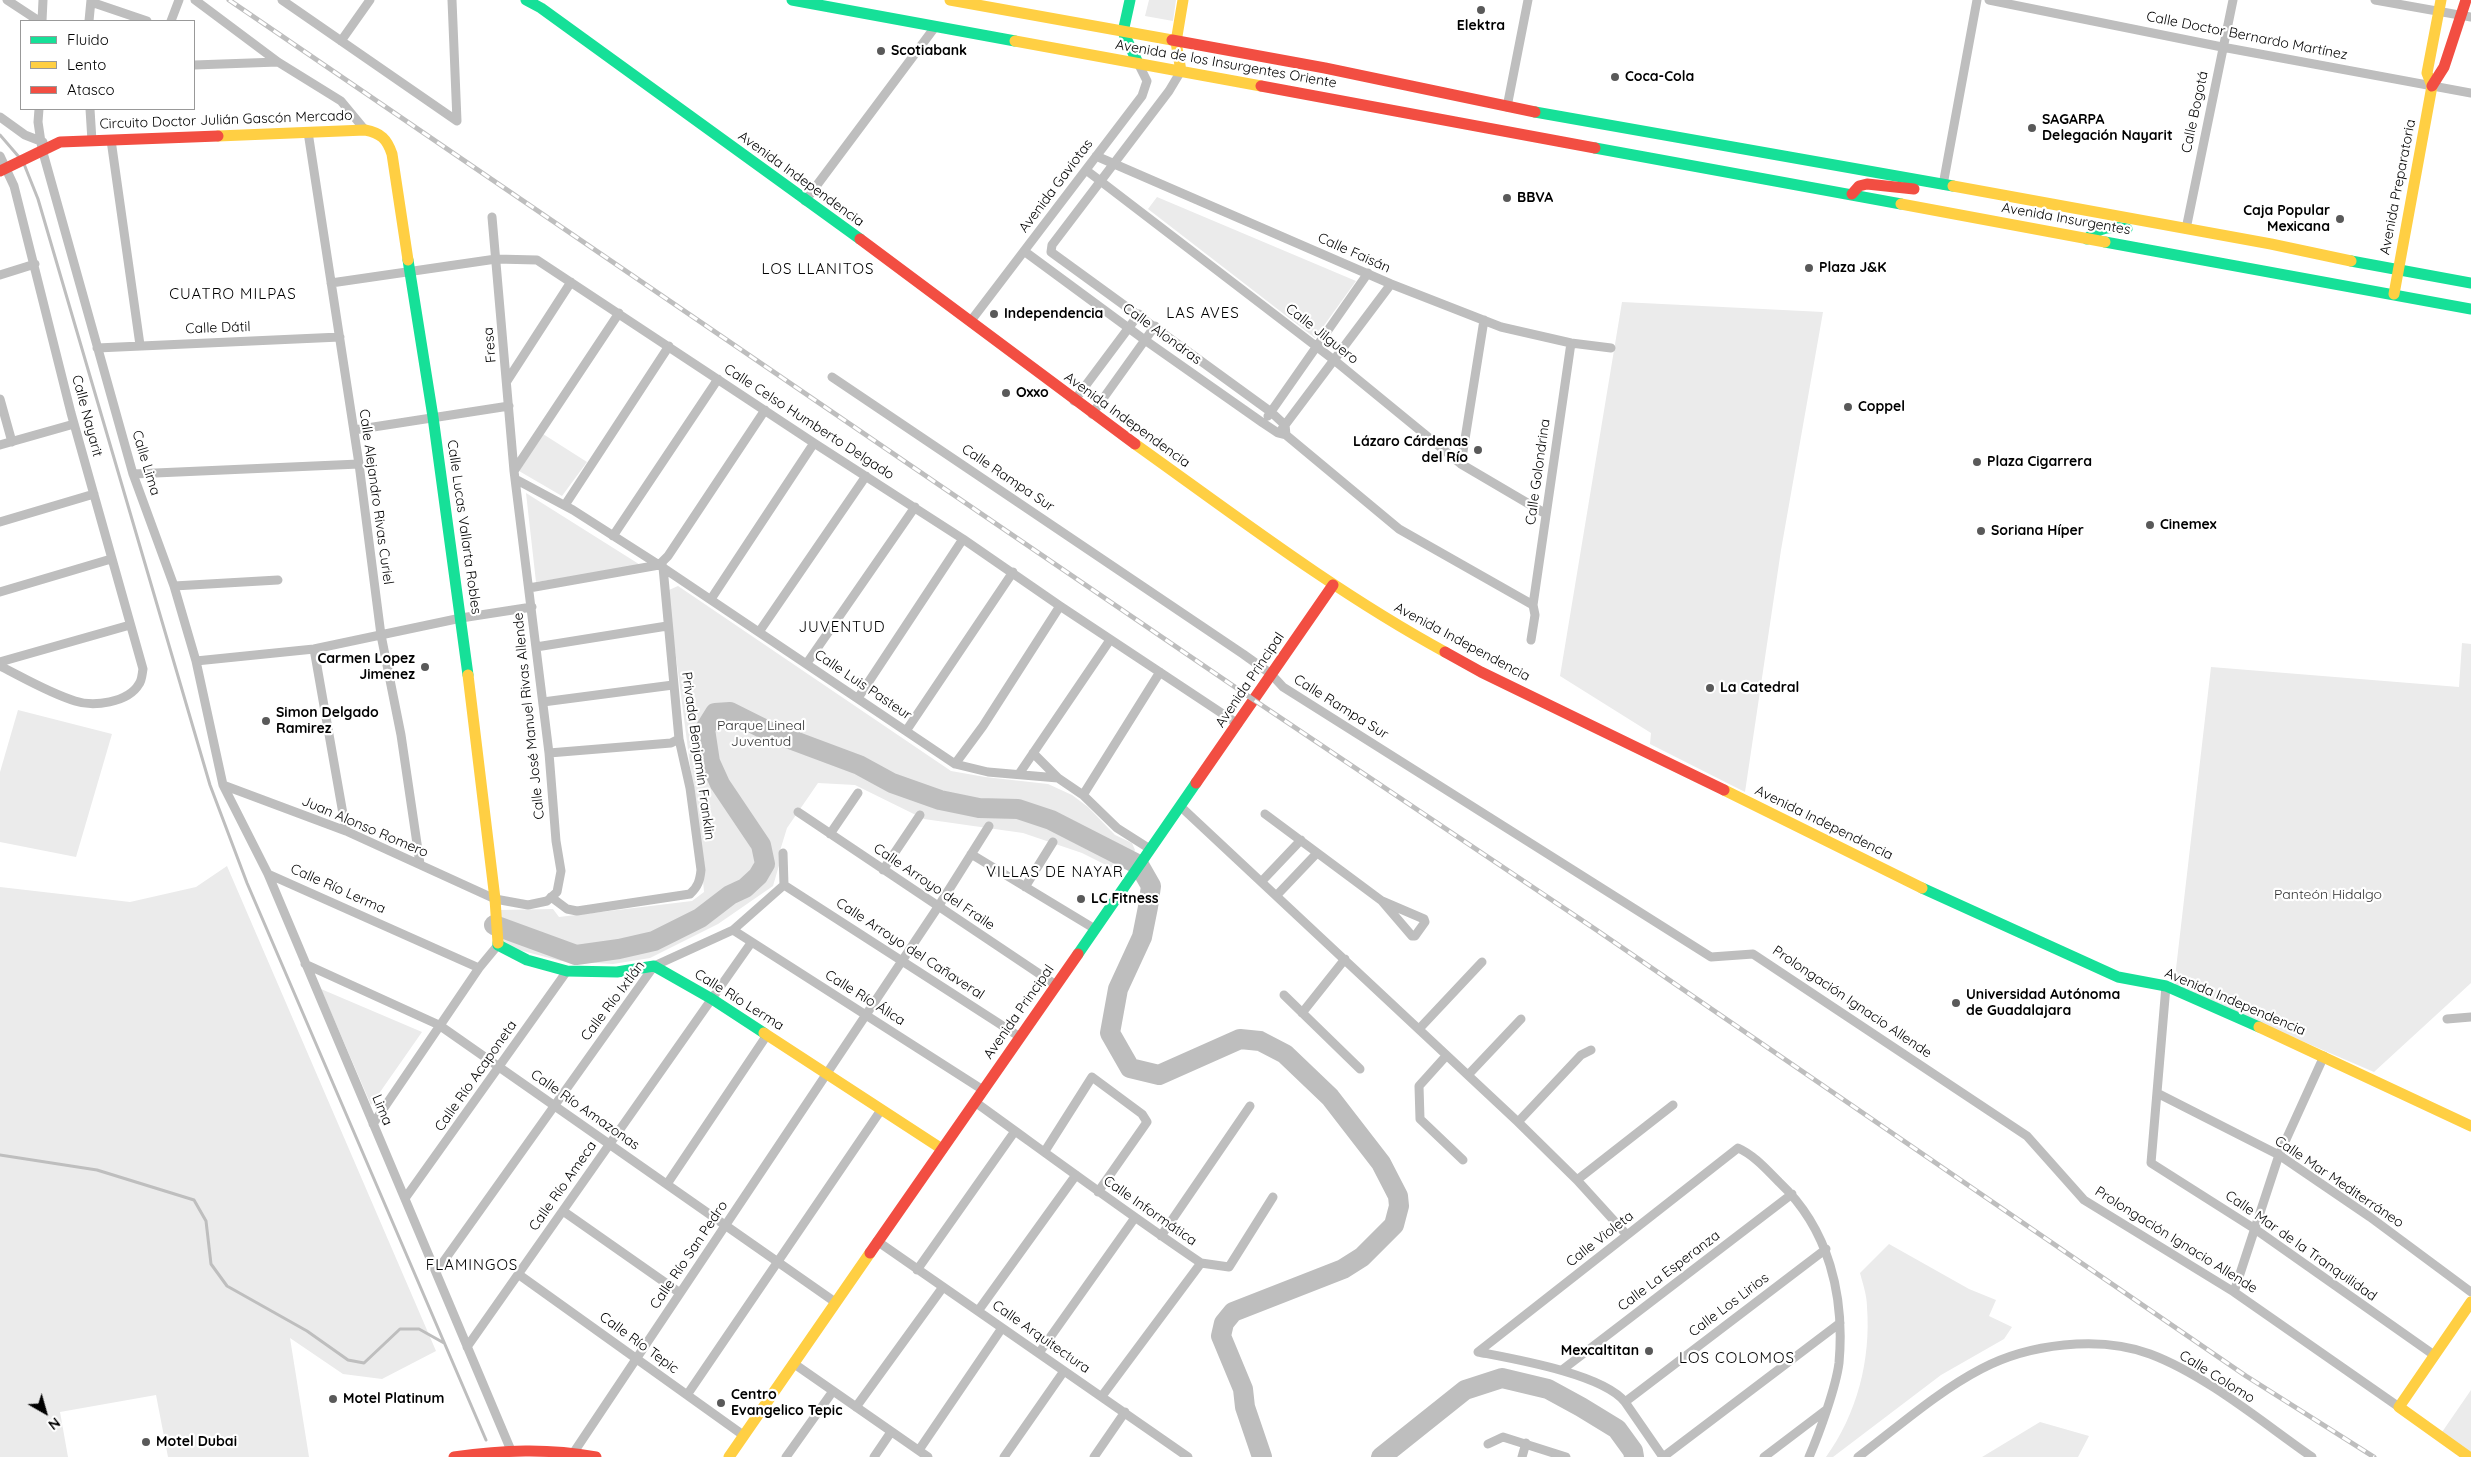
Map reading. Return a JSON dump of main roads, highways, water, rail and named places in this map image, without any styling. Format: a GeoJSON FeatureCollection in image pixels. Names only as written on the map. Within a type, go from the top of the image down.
{"type":"FeatureCollection","features":[{"type":"Feature","properties":{"kind":"main road","name":"Avenida Independencia"},"geometry":{"type":"LineString","coordinates":[[526,0],[538,4],[805,201],[901,269],[1074,402],[1333,585],[1399,627],[1481,672],[1660,758],[1928,891],[2118,978],[2166,986],[2324,1056],[2471,1126]]}},
{"type":"Feature","properties":{"kind":"main road","name":"Avenida de los Insurgentes Oriente"},"geometry":{"type":"LineString","coordinates":[[792,0],[1181,71],[1657,146]]}},
{"type":"Feature","properties":{"kind":"main road","name":"Avenida de los Insurgentes Oriente"},"geometry":{"type":"LineString","coordinates":[[950,0],[1179,37],[1507,107],[1657,146]]}},
{"type":"Feature","properties":{"kind":"main road"},"geometry":{"type":"LineString","coordinates":[[1130,0],[1123,28],[1138,63]]}},
{"type":"Feature","properties":{"kind":"main road"},"geometry":{"type":"LineString","coordinates":[[1181,71],[1179,37],[1183,0]]}},
{"type":"Feature","properties":{"kind":"main road","name":"Avenida Preparatoria"},"geometry":{"type":"LineString","coordinates":[[2432,86],[2427,73],[2441,0]]}},
{"type":"Feature","properties":{"kind":"main road","name":"Avenida Preparatoria"},"geometry":{"type":"LineString","coordinates":[[2394,294],[2432,86],[2443,73],[2459,14],[2466,0]]}},
{"type":"Feature","properties":{"kind":"main road","name":"Circuito Doctor Julián Gascón Mercado"},"geometry":{"type":"LineString","coordinates":[[6,169],[32,156],[43,146],[60,142],[365,130]]}},
{"type":"Feature","properties":{"kind":"main road","name":"Calle Lucas Vallarta Robles"},"geometry":{"type":"LineString","coordinates":[[365,130],[379,133],[387,142],[392,154],[433,417],[461,618],[495,899],[498,945],[527,960],[567,971],[617,972],[654,966]]}},
{"type":"Feature","properties":{"kind":"main road","name":"Avenida Insurgentes"},"geometry":{"type":"LineString","coordinates":[[1657,146],[1809,173],[1943,185],[2271,244],[2398,271],[2471,283]]}},
{"type":"Feature","properties":{"kind":"main road","name":"Avenida Insurgentes"},"geometry":{"type":"LineString","coordinates":[[1657,146],[1809,173],[1852,194],[2471,309]]}},
{"type":"Feature","properties":{"kind":"main road"},"geometry":{"type":"LineString","coordinates":[[1852,194],[1860,186],[1866,184],[1932,190],[1943,185]]}},
{"type":"Feature","properties":{"kind":"main road"},"geometry":{"type":"LineString","coordinates":[[2087,238],[2091,212]]}},
{"type":"Feature","properties":{"kind":"main road"},"geometry":{"type":"LineString","coordinates":[[2087,238],[2095,231],[2108,226],[2213,244],[2226,237]]}},
{"type":"Feature","properties":{"kind":"main road","name":"Avenida Principal"},"geometry":{"type":"LineString","coordinates":[[728,1457],[1333,585]]}},
{"type":"Feature","properties":{"kind":"main road","name":"Calle Río Lerma"},"geometry":{"type":"LineString","coordinates":[[654,966],[712,998],[942,1149]]}},
{"type":"Feature","properties":{"kind":"main road","name":"Prolongación Ignacio Allende"},"geometry":{"type":"LineString","coordinates":[[2470,1457],[2399,1407],[2471,1302]]}},
{"type":"Feature","properties":{"kind":"main road"},"geometry":{"type":"LineString","coordinates":[[454,1457],[510,1448],[574,1452],[596,1457]]}},
{"type":"Feature","properties":{"kind":"waterway"},"geometry":{"type":"LineString","coordinates":[[0,135],[19,157]]}},
{"type":"Feature","properties":{"kind":"waterway"},"geometry":{"type":"LineString","coordinates":[[24,164],[38,199],[210,785],[247,883],[486,1440]]}},
{"type":"Feature","properties":{"kind":"waterway"},"geometry":{"type":"LineString","coordinates":[[494,925],[576,955],[619,949],[654,941],[700,918],[730,895],[745,888],[758,876],[765,864],[761,845],[720,784],[710,762],[705,729],[715,713],[730,712],[768,731],[859,765],[892,783],[940,800],[979,808],[1018,809],[1051,820],[1139,865],[1151,886],[1148,907],[1142,937],[1118,989],[1110,1033],[1130,1068],[1159,1075],[1240,1039],[1260,1041],[1285,1054],[1330,1097],[1381,1163],[1398,1196],[1399,1206],[1394,1225],[1362,1257],[1343,1269],[1233,1312],[1224,1323],[1221,1336],[1243,1389],[1245,1407],[1262,1457]]}},
{"type":"Feature","properties":{"kind":"waterway"},"geometry":{"type":"LineString","coordinates":[[0,1155],[97,1170],[194,1200],[206,1221],[211,1264],[227,1286],[307,1331],[348,1360],[364,1363],[400,1329],[419,1329],[444,1343]]}},
{"type":"Feature","properties":{"kind":"waterway"},"geometry":{"type":"LineString","coordinates":[[1381,1457],[1465,1390],[1502,1378],[1548,1389],[1581,1407],[1617,1429],[1633,1451],[1634,1457]]}},
{"type":"Feature","properties":{"kind":"railway"},"geometry":{"type":"LineString","coordinates":[[229,0],[1254,700],[1595,929],[2246,1376],[2374,1457]]}},
{"type":"Feature","properties":{"kind":"place","name":"Elektra"},"geometry":{"type":"Point","coordinates":[1481,10]}},
{"type":"Feature","properties":{"kind":"place","name":"Scotiabank"},"geometry":{"type":"Point","coordinates":[881,51]}},
{"type":"Feature","properties":{"kind":"place","name":"Coca-Cola"},"geometry":{"type":"Point","coordinates":[1615,77]}},
{"type":"Feature","properties":{"kind":"place","name":"SAGARPA Delegación Nayarit"},"geometry":{"type":"Point","coordinates":[2032,128]}},
{"type":"Feature","properties":{"kind":"place","name":"BBVA"},"geometry":{"type":"Point","coordinates":[1507,198]}},
{"type":"Feature","properties":{"kind":"place","name":"Caja Popular Mexicana"},"geometry":{"type":"Point","coordinates":[2340,219]}},
{"type":"Feature","properties":{"kind":"place","name":"Plaza J&K"},"geometry":{"type":"Point","coordinates":[1809,268]}},
{"type":"Feature","properties":{"kind":"place","name":"Independencia"},"geometry":{"type":"Point","coordinates":[994,314]}},
{"type":"Feature","properties":{"kind":"place","name":"Oxxo"},"geometry":{"type":"Point","coordinates":[1006,393]}},
{"type":"Feature","properties":{"kind":"place","name":"Coppel"},"geometry":{"type":"Point","coordinates":[1848,407]}},
{"type":"Feature","properties":{"kind":"place","name":"Lázaro Cárdenas del Río"},"geometry":{"type":"Point","coordinates":[1478,450]}},
{"type":"Feature","properties":{"kind":"place","name":"Plaza Cigarrera"},"geometry":{"type":"Point","coordinates":[1977,462]}},
{"type":"Feature","properties":{"kind":"place","name":"Cinemex"},"geometry":{"type":"Point","coordinates":[2150,525]}},
{"type":"Feature","properties":{"kind":"place","name":"Soriana Híper"},"geometry":{"type":"Point","coordinates":[1981,531]}},
{"type":"Feature","properties":{"kind":"place","name":"Carmen Lopez Jimenez"},"geometry":{"type":"Point","coordinates":[425,667]}},
{"type":"Feature","properties":{"kind":"place","name":"La Catedral"},"geometry":{"type":"Point","coordinates":[1710,688]}},
{"type":"Feature","properties":{"kind":"place","name":"Simon Delgado Ramirez"},"geometry":{"type":"Point","coordinates":[266,721]}},
{"type":"Feature","properties":{"kind":"place","name":"LC Fitness"},"geometry":{"type":"Point","coordinates":[1081,899]}},
{"type":"Feature","properties":{"kind":"place","name":"Universidad Autónoma de Guadalajara"},"geometry":{"type":"Point","coordinates":[1956,1003]}},
{"type":"Feature","properties":{"kind":"place","name":"Mexcaltitan"},"geometry":{"type":"Point","coordinates":[1649,1351]}},
{"type":"Feature","properties":{"kind":"place","name":"Motel Platinum"},"geometry":{"type":"Point","coordinates":[333,1399]}},
{"type":"Feature","properties":{"kind":"place","name":"Centro Evangelico Tepic"},"geometry":{"type":"Point","coordinates":[721,1403]}},
{"type":"Feature","properties":{"kind":"place","name":"Motel Dubai"},"geometry":{"type":"Point","coordinates":[146,1442]}},
{"type":"Feature","properties":{"kind":"district","name":"LOS LLANITOS"},"geometry":{"type":"Point","coordinates":[818,269]}},
{"type":"Feature","properties":{"kind":"district","name":"CUATRO MILPAS"},"geometry":{"type":"Point","coordinates":[233,294]}},
{"type":"Feature","properties":{"kind":"district","name":"LAS AVES"},"geometry":{"type":"Point","coordinates":[1203,313]}},
{"type":"Feature","properties":{"kind":"district","name":"JUVENTUD"},"geometry":{"type":"Point","coordinates":[842,627]}},
{"type":"Feature","properties":{"kind":"district","name":"VILLAS DE NAYAR"},"geometry":{"type":"Point","coordinates":[1055,872]}},
{"type":"Feature","properties":{"kind":"district","name":"FLAMINGOS"},"geometry":{"type":"Point","coordinates":[472,1265]}},
{"type":"Feature","properties":{"kind":"district","name":"LOS COLOMOS"},"geometry":{"type":"Point","coordinates":[1737,1358]}},
{"type":"Feature","properties":{"kind":"park label","name":"Parque Lineal Juventud"},"geometry":{"type":"Point","coordinates":[761,734]}},
{"type":"Feature","properties":{"kind":"park label","name":"Panteón Hidalgo"},"geometry":{"type":"Point","coordinates":[2328,895]}}]}
